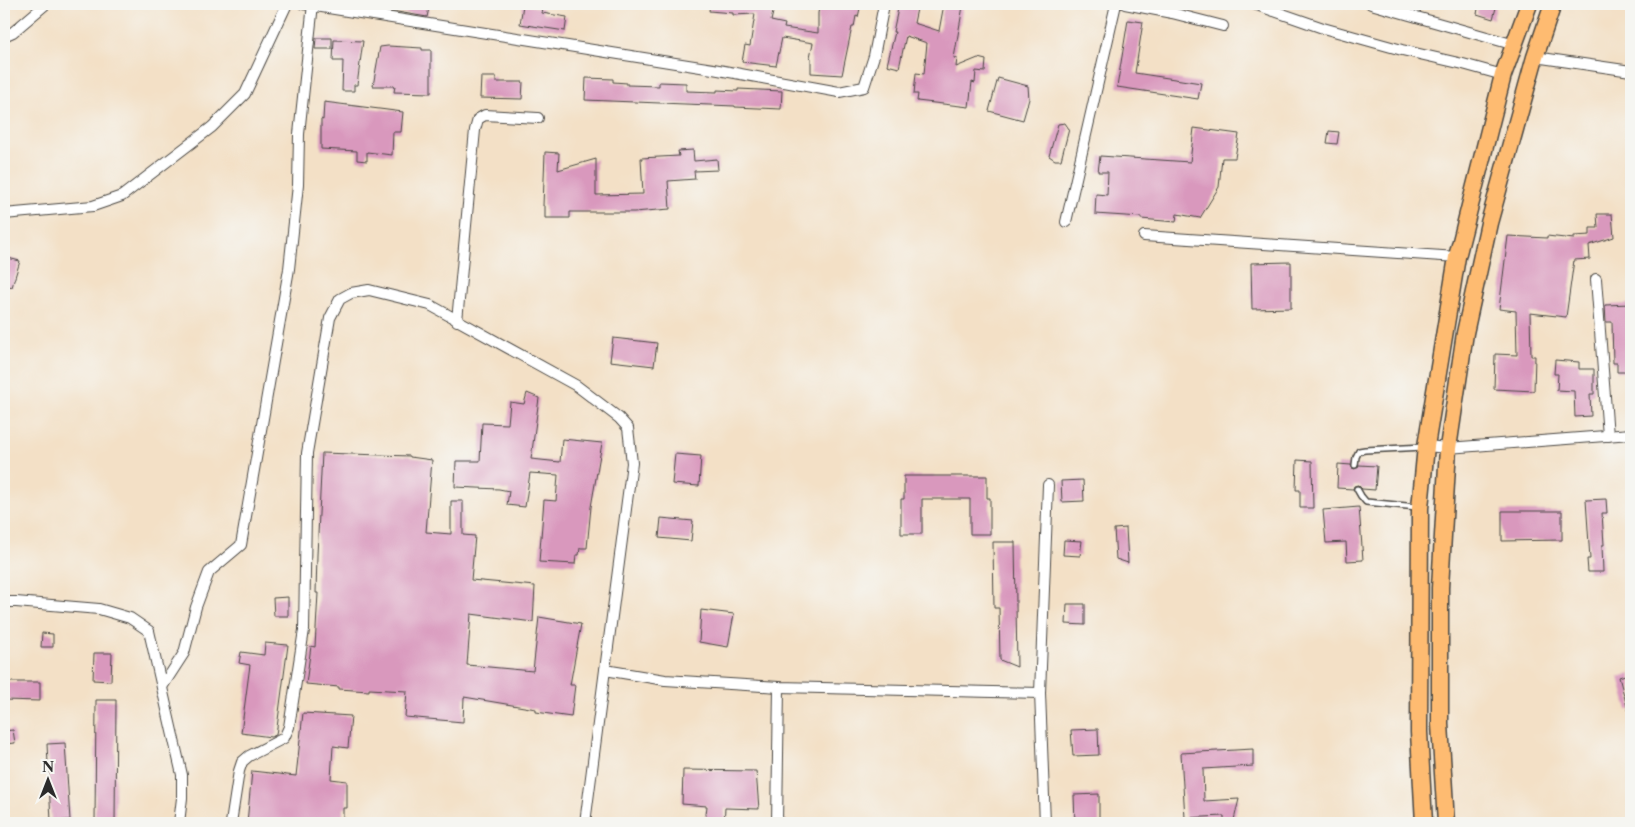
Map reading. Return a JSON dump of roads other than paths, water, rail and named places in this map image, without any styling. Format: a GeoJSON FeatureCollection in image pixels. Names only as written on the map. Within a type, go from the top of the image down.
{"type":"FeatureCollection","features":[{"type":"Feature","properties":{"kind":"main road"},"geometry":{"type":"LineString","coordinates":[[1424,823],[1419,732],[1420,508],[1426,446],[1457,257],[1504,75],[1529,4]]}},
{"type":"Feature","properties":{"kind":"main road"},"geometry":{"type":"LineString","coordinates":[[1446,823],[1440,724],[1440,588],[1448,448],[1465,333],[1489,223],[1535,57],[1552,4]]}},
{"type":"Feature","properties":{"kind":"street"},"geometry":{"type":"LineString","coordinates":[[4,36],[13,32],[46,4]]}},
{"type":"Feature","properties":{"kind":"street"},"geometry":{"type":"LineString","coordinates":[[4,214],[93,206],[122,196],[212,127],[246,94],[287,4]]}},
{"type":"Feature","properties":{"kind":"street"},"geometry":{"type":"LineString","coordinates":[[162,687],[184,653],[196,607],[209,572],[241,545],[289,269],[298,186],[299,134],[309,4],[713,69],[839,92],[864,87],[874,56],[884,4]]}},
{"type":"Feature","properties":{"kind":"street"},"geometry":{"type":"LineString","coordinates":[[1066,222],[1116,4]]}},
{"type":"Feature","properties":{"kind":"street"},"geometry":{"type":"LineString","coordinates":[[1125,4],[1172,13],[1223,26]]}},
{"type":"Feature","properties":{"kind":"street"},"geometry":{"type":"LineString","coordinates":[[1254,4],[1323,28],[1375,43],[1504,75]]}},
{"type":"Feature","properties":{"kind":"street"},"geometry":{"type":"LineString","coordinates":[[1371,4],[1515,45]]}},
{"type":"Feature","properties":{"kind":"street"},"geometry":{"type":"LineString","coordinates":[[1535,57],[1631,71]]}},
{"type":"Feature","properties":{"kind":"street"},"geometry":{"type":"LineString","coordinates":[[458,320],[474,130],[478,119],[485,115],[538,118]]}},
{"type":"Feature","properties":{"kind":"street"},"geometry":{"type":"LineString","coordinates":[[1144,236],[1457,257]]}},
{"type":"Feature","properties":{"kind":"street"},"geometry":{"type":"LineString","coordinates":[[1596,279],[1608,436]]}},
{"type":"Feature","properties":{"kind":"street"},"geometry":{"type":"LineString","coordinates":[[231,823],[242,762],[284,738],[290,727],[304,630],[307,453],[330,318],[340,299],[351,293],[369,290],[430,305],[577,386],[619,418],[628,428],[632,462],[585,823]]}},
{"type":"Feature","properties":{"kind":"street"},"geometry":{"type":"LineString","coordinates":[[1426,446],[1448,448],[1631,434]]}},
{"type":"Feature","properties":{"kind":"street"},"geometry":{"type":"LineString","coordinates":[[1045,823],[1040,693],[1048,485]]}},
{"type":"Feature","properties":{"kind":"street"},"geometry":{"type":"LineString","coordinates":[[4,602],[99,609],[130,618],[149,631],[182,775],[179,823]]}},
{"type":"Feature","properties":{"kind":"street"},"geometry":{"type":"LineString","coordinates":[[605,670],[665,680],[779,687],[1040,693]]}},
{"type":"Feature","properties":{"kind":"street"},"geometry":{"type":"LineString","coordinates":[[777,823],[779,687]]}},
{"type":"Feature","properties":{"kind":"lane"},"geometry":{"type":"LineString","coordinates":[[1355,465],[1356,457],[1359,452],[1364,450],[1426,446]]}},
{"type":"Feature","properties":{"kind":"lane"},"geometry":{"type":"LineString","coordinates":[[1357,489],[1366,502],[1420,508]]}}]}
